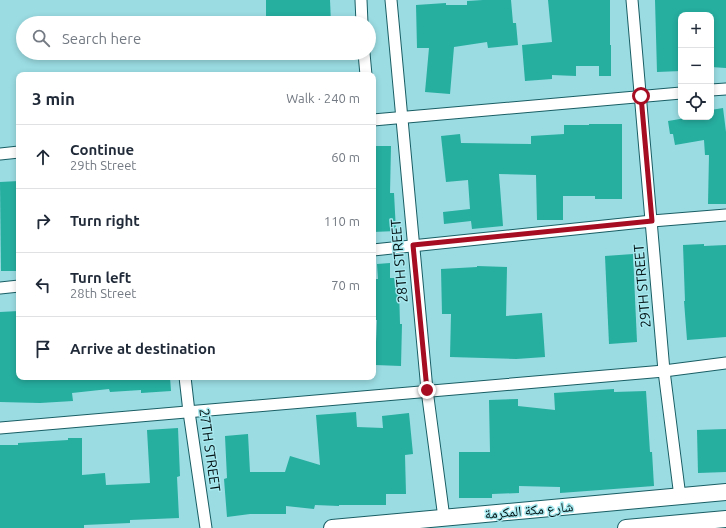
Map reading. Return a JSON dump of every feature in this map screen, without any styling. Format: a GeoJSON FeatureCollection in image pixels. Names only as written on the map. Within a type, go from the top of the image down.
{"type":"FeatureCollection","features":[{"type":"Feature","properties":{"kind":"main road","name":"شارع مكة المكرمة"},"geometry":{"type":"LineString","coordinates":[[332,528],[726,492]]}},
{"type":"Feature","properties":{"kind":"main road"},"geometry":{"type":"LineString","coordinates":[[626,528],[726,519]]}},
{"type":"Feature","properties":{"kind":"street"},"geometry":{"type":"LineString","coordinates":[[361,0],[362,16]]}},
{"type":"Feature","properties":{"kind":"street","name":"28TH STREET"},"geometry":{"type":"LineString","coordinates":[[391,0],[427,390],[444,518]]}},
{"type":"Feature","properties":{"kind":"street","name":"29TH STREET"},"geometry":{"type":"LineString","coordinates":[[632,0],[664,371],[680,497]]}},
{"type":"Feature","properties":{"kind":"street"},"geometry":{"type":"LineString","coordinates":[[365,60],[366,72]]}},
{"type":"Feature","properties":{"kind":"street"},"geometry":{"type":"LineString","coordinates":[[714,90],[726,89]]}},
{"type":"Feature","properties":{"kind":"street"},"geometry":{"type":"LineString","coordinates":[[376,120],[678,93]]}},
{"type":"Feature","properties":{"kind":"street"},"geometry":{"type":"LineString","coordinates":[[0,154],[16,152]]}},
{"type":"Feature","properties":{"kind":"street"},"geometry":{"type":"LineString","coordinates":[[376,250],[652,221],[726,215]]}},
{"type":"Feature","properties":{"kind":"street"},"geometry":{"type":"LineString","coordinates":[[0,288],[16,286]]}},
{"type":"Feature","properties":{"kind":"street"},"geometry":{"type":"LineString","coordinates":[[0,428],[427,390],[664,371],[726,363]]}},
{"type":"Feature","properties":{"kind":"street","name":"27TH STREET"},"geometry":{"type":"LineString","coordinates":[[185,380],[206,528]]}},
{"type":"Feature","properties":{"kind":"building"},"geometry":{"type":"Polygon","coordinates":[[[266,0],[330,0],[331,16],[266,16],[266,0]]]}},
{"type":"Feature","properties":{"kind":"building"},"geometry":{"type":"Polygon","coordinates":[[[511,0],[513,23],[516,23],[518,45],[488,48],[487,42],[454,47],[450,94],[425,92],[429,48],[417,48],[416,5],[446,3],[446,5],[467,5],[467,1],[511,0]]]}},
{"type":"Feature","properties":{"kind":"building"},"geometry":{"type":"Polygon","coordinates":[[[548,0],[610,0],[611,76],[599,76],[599,66],[576,66],[576,76],[552,75],[552,79],[525,81],[522,45],[552,42],[548,0]]]}},
{"type":"Feature","properties":{"kind":"building"},"geometry":{"type":"Polygon","coordinates":[[[655,0],[726,0],[726,68],[714,67],[714,12],[678,12],[678,71],[657,72],[655,0]]]}},
{"type":"Feature","properties":{"kind":"building"},"geometry":{"type":"Polygon","coordinates":[[[723,108],[726,132],[726,204],[708,204],[709,155],[705,155],[704,140],[675,145],[673,134],[670,134],[668,121],[678,119],[714,120],[714,110],[723,108]]]}},
{"type":"Feature","properties":{"kind":"building"},"geometry":{"type":"Polygon","coordinates":[[[622,124],[622,199],[595,199],[595,196],[563,196],[563,220],[537,220],[536,175],[499,174],[503,226],[472,229],[471,221],[444,224],[443,212],[470,209],[468,180],[446,182],[441,136],[460,134],[461,143],[531,144],[531,136],[564,134],[564,125],[622,124]]]}},
{"type":"Feature","properties":{"kind":"building"},"geometry":{"type":"Polygon","coordinates":[[[376,146],[391,146],[390,193],[394,193],[396,231],[376,232],[376,146]]]}},
{"type":"Feature","properties":{"kind":"building"},"geometry":{"type":"Polygon","coordinates":[[[16,181],[16,271],[1,271],[0,182],[16,181]]]}},
{"type":"Feature","properties":{"kind":"building"},"geometry":{"type":"Polygon","coordinates":[[[704,244],[704,246],[726,245],[726,337],[687,340],[684,301],[683,245],[704,244]]]}},
{"type":"Feature","properties":{"kind":"building"},"geometry":{"type":"Polygon","coordinates":[[[633,254],[637,342],[609,344],[605,256],[633,254]]]}},
{"type":"Feature","properties":{"kind":"building"},"geometry":{"type":"Polygon","coordinates":[[[390,263],[390,278],[395,278],[396,288],[399,288],[400,324],[402,324],[401,366],[376,365],[377,264],[390,263]]]}},
{"type":"Feature","properties":{"kind":"building"},"geometry":{"type":"Polygon","coordinates":[[[477,266],[507,267],[506,316],[542,313],[545,357],[516,359],[450,357],[451,314],[442,314],[441,269],[477,266]]]}},
{"type":"Feature","properties":{"kind":"building"},"geometry":{"type":"Polygon","coordinates":[[[16,311],[16,380],[170,380],[171,391],[141,393],[141,390],[110,392],[109,389],[72,393],[73,401],[40,403],[0,402],[0,312],[16,311]]]}},
{"type":"Feature","properties":{"kind":"building"},"geometry":{"type":"Polygon","coordinates":[[[614,389],[614,392],[646,391],[654,486],[560,493],[560,487],[519,486],[519,493],[492,494],[492,498],[459,498],[459,452],[490,452],[489,400],[518,399],[518,406],[555,410],[554,393],[614,389]]]}},
{"type":"Feature","properties":{"kind":"building"},"geometry":{"type":"Polygon","coordinates":[[[356,412],[357,427],[383,428],[382,416],[409,413],[413,454],[405,455],[406,494],[386,494],[386,505],[315,505],[314,509],[286,506],[286,514],[250,514],[227,517],[224,479],[227,478],[225,436],[248,434],[250,472],[285,472],[290,456],[320,465],[316,415],[356,412]]]}},
{"type":"Feature","properties":{"kind":"building"},"geometry":{"type":"Polygon","coordinates":[[[178,428],[180,476],[177,477],[179,518],[130,520],[130,523],[84,525],[84,528],[0,528],[0,445],[18,445],[18,443],[82,438],[82,475],[105,473],[106,485],[150,483],[147,430],[178,428]]]}},
{"type":"Feature","properties":{"kind":"building"},"geometry":{"type":"Polygon","coordinates":[[[726,429],[726,472],[698,473],[697,430],[726,429]]]}},
{"type":"Feature","properties":{"kind":"route"},"geometry":{"type":"LineString","coordinates":[[427,390],[413,245],[652,221],[641,96]]}}]}
